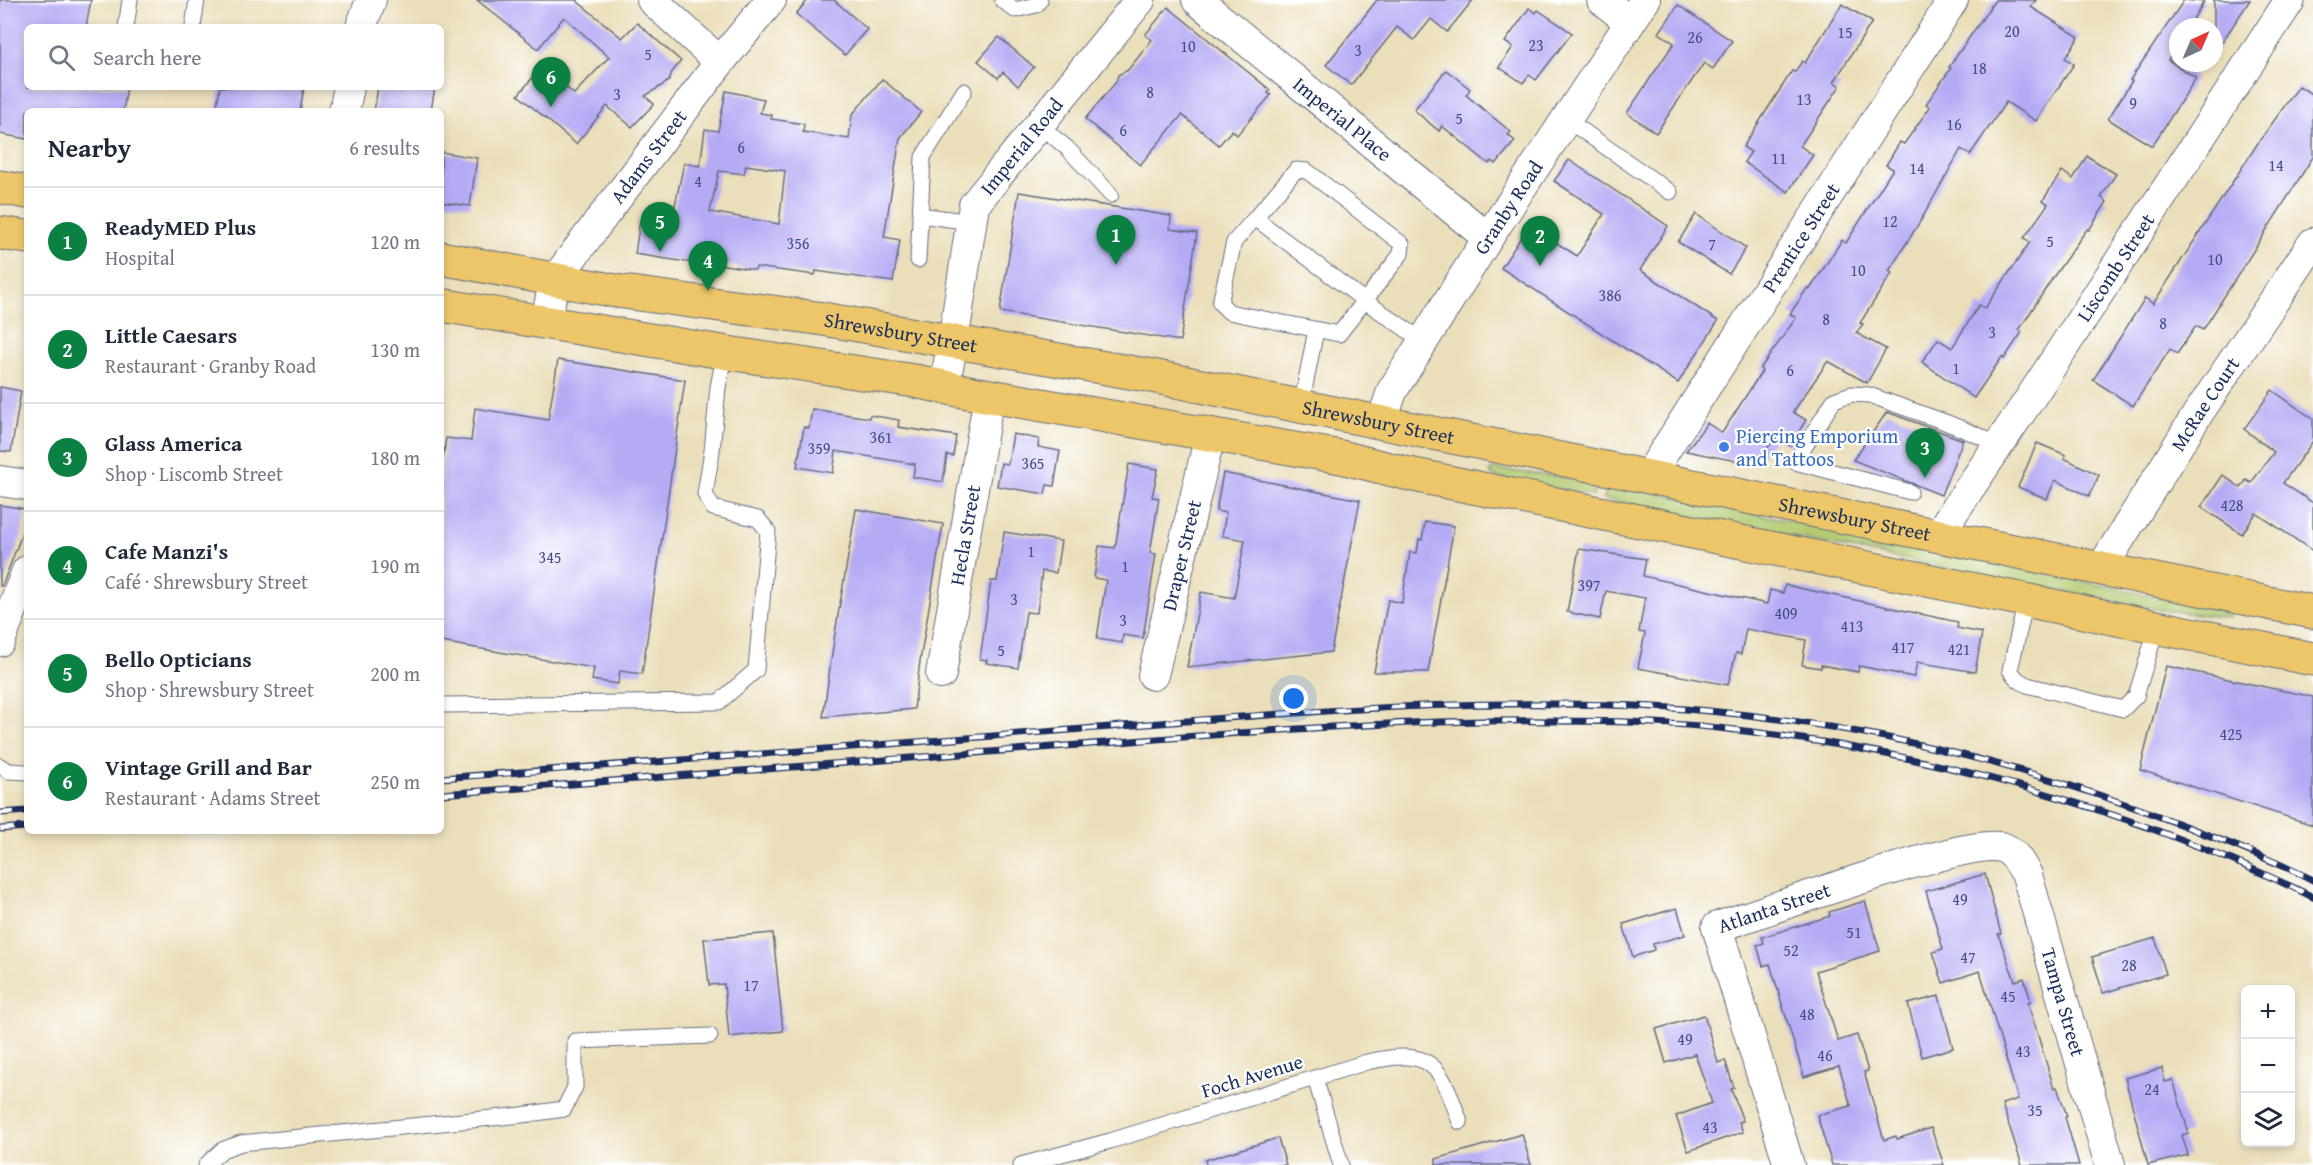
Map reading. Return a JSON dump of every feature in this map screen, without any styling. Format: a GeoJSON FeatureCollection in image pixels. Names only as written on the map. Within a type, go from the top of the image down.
{"type":"FeatureCollection","features":[{"type":"Feature","properties":{"kind":"main road"},"geometry":{"type":"LineString","coordinates":[[0,187],[24,191]]}},
{"type":"Feature","properties":{"kind":"main road"},"geometry":{"type":"LineString","coordinates":[[0,233],[24,237]]}},
{"type":"Feature","properties":{"kind":"main road","name":"Shrewsbury Street"},"geometry":{"type":"LineString","coordinates":[[444,259],[554,281],[817,318],[1152,376],[2313,612]]}},
{"type":"Feature","properties":{"kind":"main road"},"geometry":{"type":"LineString","coordinates":[[444,312],[546,322],[944,387],[1373,463],[1408,474],[2313,659]]}},
{"type":"Feature","properties":{"kind":"street"},"geometry":{"type":"LineString","coordinates":[[362,24],[371,0]]}},
{"type":"Feature","properties":{"kind":"street"},"geometry":{"type":"LineString","coordinates":[[652,0],[720,62]]}},
{"type":"Feature","properties":{"kind":"street","name":"Adams Street"},"geometry":{"type":"LineString","coordinates":[[546,322],[554,281],[720,62],[771,0]]}},
{"type":"Feature","properties":{"kind":"street","name":"Imperial Road"},"geometry":{"type":"LineString","coordinates":[[944,387],[974,206],[1140,0]]}},
{"type":"Feature","properties":{"kind":"street","name":"Imperial Place"},"geometry":{"type":"LineString","coordinates":[[1197,0],[1488,238]]}},
{"type":"Feature","properties":{"kind":"street"},"geometry":{"type":"LineString","coordinates":[[1602,0],[1638,11]]}},
{"type":"Feature","properties":{"kind":"street","name":"Prentice Street"},"geometry":{"type":"LineString","coordinates":[[1648,477],[1953,0]]}},
{"type":"Feature","properties":{"kind":"street","name":"Liscomb Street"},"geometry":{"type":"LineString","coordinates":[[1938,535],[2290,0]]}},
{"type":"Feature","properties":{"kind":"street","name":"Granby Road"},"geometry":{"type":"LineString","coordinates":[[1382,421],[1392,391],[1423,341],[1638,11]]}},
{"type":"Feature","properties":{"kind":"street"},"geometry":{"type":"LineString","coordinates":[[345,108],[348,90]]}},
{"type":"Feature","properties":{"kind":"street","name":"McRae Court"},"geometry":{"type":"LineString","coordinates":[[2101,569],[2197,415],[2313,243]]}},
{"type":"Feature","properties":{"kind":"street","name":"Hecla Street"},"geometry":{"type":"LineString","coordinates":[[941,675],[989,396]]}},
{"type":"Feature","properties":{"kind":"street","name":"Draper Street"},"geometry":{"type":"LineString","coordinates":[[1153,675],[1210,435]]}},
{"type":"Feature","properties":{"kind":"street"},"geometry":{"type":"LineString","coordinates":[[0,481],[24,485]]}},
{"type":"Feature","properties":{"kind":"street"},"geometry":{"type":"LineString","coordinates":[[0,641],[24,579]]}},
{"type":"Feature","properties":{"kind":"street","name":"Atlanta Street"},"geometry":{"type":"LineString","coordinates":[[1789,1165],[1718,927],[1933,856],[1978,847],[2003,847]]}},
{"type":"Feature","properties":{"kind":"street","name":"Tampa Street"},"geometry":{"type":"LineString","coordinates":[[2003,847],[2013,854],[2027,875],[2110,1165]]}},
{"type":"Feature","properties":{"kind":"lane"},"geometry":{"type":"LineString","coordinates":[[126,24],[130,0]]}},
{"type":"Feature","properties":{"kind":"lane"},"geometry":{"type":"LineString","coordinates":[[193,24],[197,0]]}},
{"type":"Feature","properties":{"kind":"lane"},"geometry":{"type":"LineString","coordinates":[[1002,0],[1014,10],[1036,5],[1040,0]]}},
{"type":"Feature","properties":{"kind":"lane"},"geometry":{"type":"LineString","coordinates":[[918,260],[923,157],[964,91]]}},
{"type":"Feature","properties":{"kind":"lane"},"geometry":{"type":"LineString","coordinates":[[1566,119],[1670,192]]}},
{"type":"Feature","properties":{"kind":"lane"},"geometry":{"type":"LineString","coordinates":[[1039,125],[1067,148],[1111,195]]}},
{"type":"Feature","properties":{"kind":"lane"},"geometry":{"type":"LineString","coordinates":[[1296,170],[1307,171],[1402,244],[1401,254],[1365,301],[1339,334],[1229,312],[1220,303],[1234,242],[1296,170]]}},
{"type":"Feature","properties":{"kind":"lane"},"geometry":{"type":"LineString","coordinates":[[920,215],[971,222]]}},
{"type":"Feature","properties":{"kind":"lane"},"geometry":{"type":"LineString","coordinates":[[1255,218],[1365,301],[1423,341]]}},
{"type":"Feature","properties":{"kind":"lane"},"geometry":{"type":"LineString","coordinates":[[1301,406],[1316,330]]}},
{"type":"Feature","properties":{"kind":"lane"},"geometry":{"type":"LineString","coordinates":[[444,705],[719,702],[756,670],[768,531],[758,519],[713,508],[705,494],[718,387],[725,352]]}},
{"type":"Feature","properties":{"kind":"lane"},"geometry":{"type":"LineString","coordinates":[[1910,492],[1795,462],[1834,400],[1851,394],[1869,395],[1982,437],[1997,447]]}},
{"type":"Feature","properties":{"kind":"lane"},"geometry":{"type":"LineString","coordinates":[[2026,601],[2010,670],[2017,679],[2027,685],[2123,709],[2136,696],[2157,627]]}},
{"type":"Feature","properties":{"kind":"lane"},"geometry":{"type":"LineString","coordinates":[[0,766],[9,771],[24,772]]}},
{"type":"Feature","properties":{"kind":"lane"},"geometry":{"type":"LineString","coordinates":[[206,1165],[222,1150],[241,1143],[522,1115],[564,1108],[575,1087],[575,1041],[710,1036]]}},
{"type":"Feature","properties":{"kind":"lane","name":"Foch Avenue"},"geometry":{"type":"LineString","coordinates":[[1021,1165],[1110,1141],[1394,1056],[1415,1057],[1431,1065],[1445,1080],[1460,1122]]}},
{"type":"Feature","properties":{"kind":"lane"},"geometry":{"type":"LineString","coordinates":[[1315,1078],[1341,1165]]}},
{"type":"Feature","properties":{"kind":"green space"},"geometry":{"type":"Polygon","coordinates":[[[1493,469],[1597,481],[1593,496],[1492,476],[1490,471],[1493,469]]]}},
{"type":"Feature","properties":{"kind":"green space"},"geometry":{"type":"Polygon","coordinates":[[[1608,483],[2231,612],[2229,618],[2140,607],[1603,499],[1608,483]]]}},
{"type":"Feature","properties":{"kind":"building"},"geometry":{"type":"Polygon","coordinates":[[[0,0],[91,0],[87,24],[24,24],[24,90],[126,90],[124,108],[24,108],[24,138],[0,134],[0,0]]]}},
{"type":"Feature","properties":{"kind":"building"},"geometry":{"type":"Polygon","coordinates":[[[477,0],[578,0],[622,38],[637,23],[681,61],[672,72],[669,81],[645,96],[654,104],[632,127],[607,106],[576,144],[518,95],[542,67],[574,94],[609,57],[564,17],[538,49],[477,0]]]}},
{"type":"Feature","properties":{"kind":"building"},"geometry":{"type":"Polygon","coordinates":[[[808,0],[834,0],[867,29],[845,55],[796,14],[808,0]]]}},
{"type":"Feature","properties":{"kind":"building"},"geometry":{"type":"Polygon","coordinates":[[[1377,0],[1473,0],[1447,32],[1431,19],[1414,40],[1397,27],[1351,85],[1326,65],[1377,0]]]}},
{"type":"Feature","properties":{"kind":"building"},"geometry":{"type":"Polygon","coordinates":[[[1995,0],[2036,0],[2031,7],[2079,37],[2065,58],[2074,64],[2036,121],[2006,102],[1970,155],[1961,149],[1889,271],[1892,273],[1860,323],[1863,324],[1856,333],[1886,349],[1867,383],[1828,361],[1793,412],[1806,420],[1790,446],[1775,437],[1756,465],[1686,451],[1707,423],[1722,433],[1762,371],[1760,369],[1796,318],[1790,314],[1808,287],[1810,289],[1842,240],[1846,243],[1893,169],[1886,165],[1900,142],[1904,144],[1930,107],[1926,104],[1995,0]]]}},
{"type":"Feature","properties":{"kind":"building"},"geometry":{"type":"Polygon","coordinates":[[[2184,0],[2204,2],[2194,18],[2172,18],[2184,0]]]}},
{"type":"Feature","properties":{"kind":"building"},"geometry":{"type":"Polygon","coordinates":[[[2214,0],[2250,0],[2223,40],[2223,18],[2214,18],[2214,0]]]}},
{"type":"Feature","properties":{"kind":"building"},"geometry":{"type":"Polygon","coordinates":[[[1842,4],[1872,22],[1834,82],[1840,86],[1800,146],[1813,155],[1788,192],[1744,162],[1751,152],[1743,147],[1792,71],[1795,72],[1802,61],[1805,63],[1842,4]]]}},
{"type":"Feature","properties":{"kind":"building"},"geometry":{"type":"Polygon","coordinates":[[[1678,5],[1732,41],[1713,69],[1704,63],[1656,133],[1627,113],[1674,43],[1659,33],[1678,5]]]}},
{"type":"Feature","properties":{"kind":"building"},"geometry":{"type":"Polygon","coordinates":[[[1168,7],[1270,90],[1268,93],[1271,95],[1237,135],[1232,130],[1219,145],[1182,115],[1140,165],[1085,119],[1116,82],[1118,75],[1128,70],[1152,40],[1145,35],[1168,7]]]}},
{"type":"Feature","properties":{"kind":"building"},"geometry":{"type":"Polygon","coordinates":[[[1529,8],[1536,13],[1538,10],[1572,33],[1536,80],[1529,75],[1523,83],[1499,67],[1513,47],[1505,42],[1529,8]]]}},
{"type":"Feature","properties":{"kind":"building"},"geometry":{"type":"Polygon","coordinates":[[[2169,22],[2169,72],[2187,72],[2196,78],[2152,146],[2108,119],[2132,81],[2130,80],[2169,22]]]}},
{"type":"Feature","properties":{"kind":"building"},"geometry":{"type":"Polygon","coordinates":[[[999,37],[1034,67],[1018,86],[1003,72],[998,78],[978,61],[999,37]]]}},
{"type":"Feature","properties":{"kind":"building"},"geometry":{"type":"Polygon","coordinates":[[[1446,70],[1470,89],[1466,95],[1511,132],[1508,135],[1515,141],[1496,164],[1491,161],[1489,164],[1442,126],[1439,131],[1414,110],[1446,70]]]}},
{"type":"Feature","properties":{"kind":"building"},"geometry":{"type":"Polygon","coordinates":[[[882,79],[921,112],[900,138],[884,237],[900,240],[893,282],[816,271],[815,275],[756,267],[755,270],[694,260],[693,263],[635,254],[640,220],[671,224],[684,163],[700,166],[705,129],[718,131],[726,91],[764,99],[760,113],[772,115],[771,119],[804,124],[803,132],[849,139],[852,115],[882,79]],[[746,165],[744,174],[719,171],[710,212],[779,224],[785,171],[746,165]]]}},
{"type":"Feature","properties":{"kind":"building"},"geometry":{"type":"Polygon","coordinates":[[[2299,86],[2313,95],[2313,157],[2203,330],[2196,326],[2177,354],[2170,349],[2133,406],[2093,380],[2145,298],[2153,304],[2258,143],[2299,86]]]}},
{"type":"Feature","properties":{"kind":"building"},"geometry":{"type":"Polygon","coordinates":[[[220,90],[304,90],[300,108],[216,108],[220,90]]]}},
{"type":"Feature","properties":{"kind":"building"},"geometry":{"type":"Polygon","coordinates":[[[378,90],[434,90],[432,108],[375,108],[378,90]]]}},
{"type":"Feature","properties":{"kind":"building"},"geometry":{"type":"Polygon","coordinates":[[[444,152],[477,158],[470,206],[444,202],[444,152]]]}},
{"type":"Feature","properties":{"kind":"building"},"geometry":{"type":"Polygon","coordinates":[[[2087,156],[2116,174],[2101,197],[2107,202],[2052,279],[2019,330],[2022,332],[2004,359],[2002,357],[1974,398],[1922,362],[1938,339],[1952,348],[1979,305],[1985,308],[2030,242],[2024,238],[2048,204],[2043,200],[2062,171],[2073,179],[2087,156]]]}},
{"type":"Feature","properties":{"kind":"building"},"geometry":{"type":"Polygon","coordinates":[[[1569,160],[1668,226],[1640,270],[1718,321],[1678,383],[1501,268],[1529,225],[1577,256],[1604,214],[1554,181],[1569,160]]]}},
{"type":"Feature","properties":{"kind":"building"},"geometry":{"type":"Polygon","coordinates":[[[1019,192],[1171,216],[1170,229],[1197,233],[1180,341],[1000,312],[1019,192]]]}},
{"type":"Feature","properties":{"kind":"building"},"geometry":{"type":"Polygon","coordinates":[[[1696,214],[1746,248],[1729,274],[1678,242],[1696,214]]]}},
{"type":"Feature","properties":{"kind":"building"},"geometry":{"type":"Polygon","coordinates":[[[558,360],[685,380],[642,674],[620,671],[618,684],[592,680],[594,668],[444,643],[444,452],[446,438],[471,441],[475,408],[548,420],[558,360]]]}},
{"type":"Feature","properties":{"kind":"building"},"geometry":{"type":"Polygon","coordinates":[[[0,387],[21,391],[11,452],[0,451],[0,387]]]}},
{"type":"Feature","properties":{"kind":"building"},"geometry":{"type":"Polygon","coordinates":[[[2272,390],[2313,419],[2313,441],[2283,483],[2313,503],[2313,551],[2256,513],[2242,534],[2201,507],[2223,475],[2241,488],[2246,480],[2251,483],[2274,452],[2244,429],[2272,390]]]}},
{"type":"Feature","properties":{"kind":"building"},"geometry":{"type":"Polygon","coordinates":[[[812,409],[899,420],[898,427],[956,436],[953,456],[947,455],[943,482],[913,477],[915,464],[836,451],[833,473],[797,467],[804,427],[809,428],[812,409]]]}},
{"type":"Feature","properties":{"kind":"building"},"geometry":{"type":"Polygon","coordinates":[[[1887,412],[1963,440],[1941,495],[1853,460],[1887,412]]]}},
{"type":"Feature","properties":{"kind":"building"},"geometry":{"type":"Polygon","coordinates":[[[1013,434],[1039,439],[1038,447],[1060,451],[1054,486],[1047,485],[1045,494],[997,486],[1001,463],[1008,464],[1013,434]]]}},
{"type":"Feature","properties":{"kind":"building"},"geometry":{"type":"Polygon","coordinates":[[[2037,443],[2066,455],[2064,458],[2099,475],[2089,496],[2055,480],[2047,499],[2018,487],[2037,443]]]}},
{"type":"Feature","properties":{"kind":"building"},"geometry":{"type":"Polygon","coordinates":[[[1129,464],[1158,469],[1152,497],[1159,498],[1150,553],[1156,554],[1143,638],[1123,635],[1122,643],[1097,639],[1106,580],[1094,578],[1099,546],[1115,548],[1129,464]]]}},
{"type":"Feature","properties":{"kind":"building"},"geometry":{"type":"Polygon","coordinates":[[[1223,473],[1360,500],[1331,652],[1187,667],[1201,592],[1234,598],[1245,540],[1222,536],[1226,513],[1216,511],[1223,473]]]}},
{"type":"Feature","properties":{"kind":"building"},"geometry":{"type":"Polygon","coordinates":[[[0,505],[24,509],[24,517],[22,534],[2,586],[0,586],[0,505]]]}},
{"type":"Feature","properties":{"kind":"building"},"geometry":{"type":"Polygon","coordinates":[[[856,509],[943,524],[914,709],[823,717],[835,633],[856,509]]]}},
{"type":"Feature","properties":{"kind":"building"},"geometry":{"type":"Polygon","coordinates":[[[1425,522],[1454,526],[1428,672],[1374,672],[1388,600],[1402,603],[1410,552],[1417,553],[1425,522]]]}},
{"type":"Feature","properties":{"kind":"building"},"geometry":{"type":"Polygon","coordinates":[[[1004,532],[1061,541],[1056,573],[1042,571],[1037,613],[1026,612],[1018,668],[986,663],[987,660],[980,659],[991,581],[997,581],[1004,532]]]}},
{"type":"Feature","properties":{"kind":"building"},"geometry":{"type":"Polygon","coordinates":[[[1579,549],[1646,559],[1643,576],[1767,604],[1770,590],[1783,593],[1785,585],[1958,622],[1957,628],[1982,633],[1975,672],[1917,662],[1914,677],[1859,666],[1858,672],[1821,665],[1821,668],[1802,665],[1806,640],[1746,629],[1741,654],[1736,653],[1728,685],[1638,668],[1645,633],[1639,632],[1645,598],[1606,591],[1600,619],[1567,612],[1579,549]]]}},
{"type":"Feature","properties":{"kind":"building"},"geometry":{"type":"Polygon","coordinates":[[[2166,666],[2313,697],[2313,825],[2140,770],[2166,666]]]}},
{"type":"Feature","properties":{"kind":"building"},"geometry":{"type":"Polygon","coordinates":[[[1985,874],[2001,934],[1998,934],[2015,981],[2024,978],[2031,1002],[2028,1003],[2054,1088],[2057,1087],[2067,1116],[2065,1117],[2079,1165],[2022,1165],[2002,1104],[2018,1099],[1980,971],[1943,983],[1933,952],[1943,949],[1926,891],[1985,874]]]}},
{"type":"Feature","properties":{"kind":"building"},"geometry":{"type":"Polygon","coordinates":[[[1865,901],[1880,951],[1816,971],[1838,1041],[1857,1035],[1868,1071],[1864,1072],[1884,1140],[1896,1136],[1897,1139],[1931,1128],[1944,1165],[1832,1165],[1817,1115],[1851,1106],[1839,1066],[1804,1077],[1770,964],[1763,966],[1757,945],[1764,943],[1762,937],[1830,916],[1829,912],[1865,901]]]}},
{"type":"Feature","properties":{"kind":"building"},"geometry":{"type":"Polygon","coordinates":[[[1677,908],[1685,935],[1653,944],[1654,950],[1633,957],[1623,924],[1677,908]]]}},
{"type":"Feature","properties":{"kind":"building"},"geometry":{"type":"Polygon","coordinates":[[[773,933],[783,1031],[729,1037],[724,984],[709,985],[704,939],[773,933]]]}},
{"type":"Feature","properties":{"kind":"building"},"geometry":{"type":"Polygon","coordinates":[[[2155,938],[2166,974],[2103,993],[2092,957],[2155,938]]]}},
{"type":"Feature","properties":{"kind":"building"},"geometry":{"type":"Polygon","coordinates":[[[1939,996],[1953,1048],[1922,1057],[1908,1004],[1939,996]]]}},
{"type":"Feature","properties":{"kind":"building"},"geometry":{"type":"Polygon","coordinates":[[[1704,1015],[1718,1063],[1725,1060],[1734,1088],[1731,1089],[1743,1121],[1739,1122],[1743,1132],[1688,1151],[1676,1116],[1712,1103],[1695,1054],[1666,1063],[1656,1029],[1704,1015]]]}},
{"type":"Feature","properties":{"kind":"building"},"geometry":{"type":"Polygon","coordinates":[[[2162,1068],[2165,1082],[2173,1080],[2189,1133],[2182,1135],[2188,1155],[2148,1165],[2125,1078],[2162,1068]]]}},
{"type":"Feature","properties":{"kind":"building"},"geometry":{"type":"Polygon","coordinates":[[[1522,1134],[1531,1165],[1436,1165],[1436,1159],[1522,1134]]]}},
{"type":"Feature","properties":{"kind":"building"},"geometry":{"type":"Polygon","coordinates":[[[1278,1138],[1286,1165],[1206,1165],[1205,1160],[1278,1138]]]}},
{"type":"Feature","properties":{"kind":"railway"},"geometry":{"type":"LineString","coordinates":[[444,778],[1389,707],[1469,704],[1630,706],[1709,711],[1832,727],[1953,753],[2132,806],[2252,852],[2313,880]]}},
{"type":"Feature","properties":{"kind":"railway"},"geometry":{"type":"LineString","coordinates":[[444,794],[1318,728],[1496,721],[1671,724],[1787,737],[1864,750],[1942,766],[2018,786],[2169,835],[2242,864],[2313,897]]}},
{"type":"Feature","properties":{"kind":"railway"},"geometry":{"type":"LineString","coordinates":[[0,813],[24,811]]}},
{"type":"Feature","properties":{"kind":"railway"},"geometry":{"type":"LineString","coordinates":[[0,829],[24,827]]}},
{"type":"Feature","properties":{"kind":"place","name":"Vintage Grill and Bar"},"geometry":{"type":"Point","coordinates":[551,107]}},
{"type":"Feature","properties":{"kind":"place","name":"Bello Opticians"},"geometry":{"type":"Point","coordinates":[660,252]}},
{"type":"Feature","properties":{"kind":"place","name":"ReadyMED Plus"},"geometry":{"type":"Point","coordinates":[1116,265]}},
{"type":"Feature","properties":{"kind":"place","name":"Little Caesars"},"geometry":{"type":"Point","coordinates":[1540,266]}},
{"type":"Feature","properties":{"kind":"place","name":"Cafe Manzi's"},"geometry":{"type":"Point","coordinates":[708,291]}},
{"type":"Feature","properties":{"kind":"place","name":"Piercing Emporium and Tattoos"},"geometry":{"type":"Point","coordinates":[1724,447]}},
{"type":"Feature","properties":{"kind":"place","name":"Glass America"},"geometry":{"type":"Point","coordinates":[1925,478]}}]}
